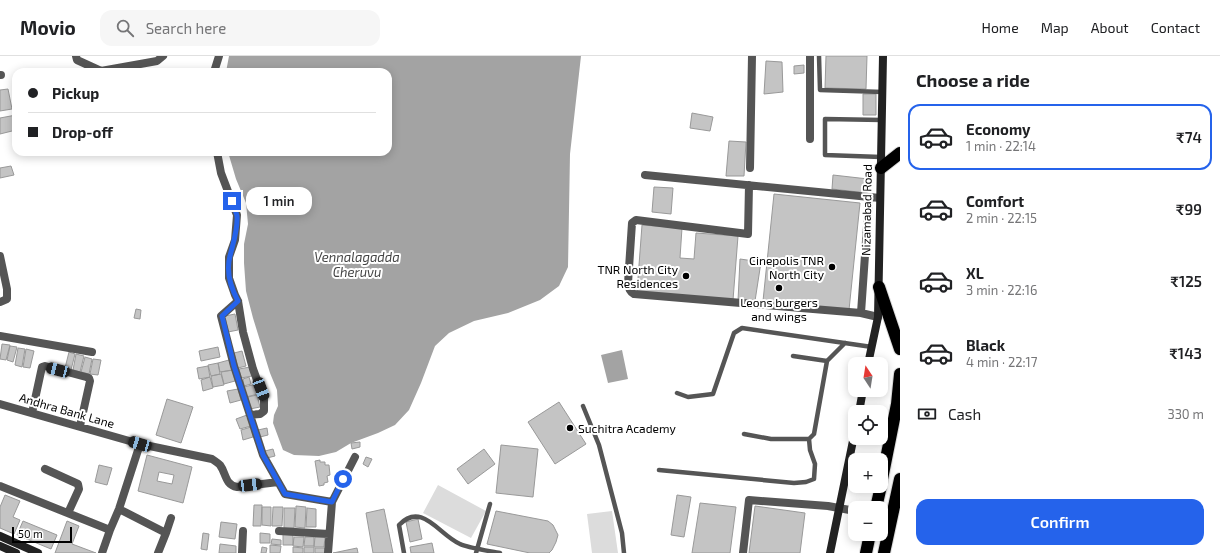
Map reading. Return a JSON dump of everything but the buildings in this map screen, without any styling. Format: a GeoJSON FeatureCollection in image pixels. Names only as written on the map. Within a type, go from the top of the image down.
{"type":"FeatureCollection","features":[{"type":"Feature","properties":{"kind":"highway"},"geometry":{"type":"LineString","coordinates":[[881,162],[900,153]]}},
{"type":"Feature","properties":{"kind":"highway"},"geometry":{"type":"LineString","coordinates":[[879,287],[900,349]]}},
{"type":"Feature","properties":{"kind":"highway"},"geometry":{"type":"LineString","coordinates":[[887,453],[897,404],[900,374]]}},
{"type":"Feature","properties":{"kind":"highway"},"geometry":{"type":"LineString","coordinates":[[884,553],[900,479]]}},
{"type":"Feature","properties":{"kind":"highway"},"geometry":{"type":"LineString","coordinates":[[866,553],[869,541]]}},
{"type":"Feature","properties":{"kind":"main road","name":"Nizamabad Road"},"geometry":{"type":"LineString","coordinates":[[870,357],[878,317],[883,56]]}},
{"type":"Feature","properties":{"kind":"main road"},"geometry":{"type":"LineString","coordinates":[[830,553],[852,445]]}},
{"type":"Feature","properties":{"kind":"main road"},"geometry":{"type":"LineString","coordinates":[[0,536],[38,553]]}},
{"type":"Feature","properties":{"kind":"main road"},"geometry":{"type":"LineString","coordinates":[[0,546],[16,553]]}},
{"type":"Feature","properties":{"kind":"street"},"geometry":{"type":"LineString","coordinates":[[76,56],[78,60],[95,68]]}},
{"type":"Feature","properties":{"kind":"street"},"geometry":{"type":"LineString","coordinates":[[118,68],[157,61],[163,56]]}},
{"type":"Feature","properties":{"kind":"street"},"geometry":{"type":"LineString","coordinates":[[215,68],[218,56]]}},
{"type":"Feature","properties":{"kind":"street"},"geometry":{"type":"LineString","coordinates":[[750,168],[752,56]]}},
{"type":"Feature","properties":{"kind":"street"},"geometry":{"type":"LineString","coordinates":[[810,56],[810,139]]}},
{"type":"Feature","properties":{"kind":"street"},"geometry":{"type":"LineString","coordinates":[[218,156],[221,173],[237,215],[235,240],[229,257],[229,278],[234,295],[238,301],[242,332],[264,399],[264,411],[260,414],[250,415]]}},
{"type":"Feature","properties":{"kind":"street"},"geometry":{"type":"LineString","coordinates":[[645,175],[880,198]]}},
{"type":"Feature","properties":{"kind":"street"},"geometry":{"type":"LineString","coordinates":[[750,185],[748,234],[636,220],[632,223],[628,283],[629,290],[631,292],[861,313],[878,317]]}},
{"type":"Feature","properties":{"kind":"street"},"geometry":{"type":"LineString","coordinates":[[861,313],[869,197]]}},
{"type":"Feature","properties":{"kind":"street"},"geometry":{"type":"LineString","coordinates":[[0,256],[7,289],[7,299],[0,302]]}},
{"type":"Feature","properties":{"kind":"street"},"geometry":{"type":"LineString","coordinates":[[238,301],[222,316],[234,366],[263,455],[285,494],[332,502]]}},
{"type":"Feature","properties":{"kind":"street"},"geometry":{"type":"LineString","coordinates":[[0,336],[92,352]]}},
{"type":"Feature","properties":{"kind":"street"},"geometry":{"type":"LineString","coordinates":[[32,413],[42,367],[45,366],[86,377],[89,378],[90,381],[80,426]]}},
{"type":"Feature","properties":{"kind":"street","name":"Andhra Bank Lane"},"geometry":{"type":"LineString","coordinates":[[0,404],[140,444],[212,459],[219,464],[228,483],[232,486],[237,487],[278,482]]}},
{"type":"Feature","properties":{"kind":"street"},"geometry":{"type":"LineString","coordinates":[[102,553],[119,509],[140,444]]}},
{"type":"Feature","properties":{"kind":"street"},"geometry":{"type":"LineString","coordinates":[[328,553],[332,502],[355,457]]}},
{"type":"Feature","properties":{"kind":"street"},"geometry":{"type":"LineString","coordinates":[[45,469],[78,484],[78,490],[68,514]]}},
{"type":"Feature","properties":{"kind":"street"},"geometry":{"type":"LineString","coordinates":[[0,486],[110,530]]}},
{"type":"Feature","properties":{"kind":"street"},"geometry":{"type":"LineString","coordinates":[[743,553],[749,500],[839,507],[848,509]]}},
{"type":"Feature","properties":{"kind":"street"},"geometry":{"type":"LineString","coordinates":[[119,509],[166,533]]}},
{"type":"Feature","properties":{"kind":"street"},"geometry":{"type":"LineString","coordinates":[[158,553],[171,518]]}},
{"type":"Feature","properties":{"kind":"street"},"geometry":{"type":"LineString","coordinates":[[242,553],[243,531]]}},
{"type":"Feature","properties":{"kind":"street"},"geometry":{"type":"LineString","coordinates":[[279,531],[330,534]]}},
{"type":"Feature","properties":{"kind":"lane"},"geometry":{"type":"LineString","coordinates":[[820,56],[820,90],[883,92]]}},
{"type":"Feature","properties":{"kind":"lane"},"geometry":{"type":"LineString","coordinates":[[881,162],[825,156],[824,119],[882,120]]}},
{"type":"Feature","properties":{"kind":"lane"},"geometry":{"type":"LineString","coordinates":[[677,393],[688,397],[713,394],[734,333],[742,328],[872,347]]}},
{"type":"Feature","properties":{"kind":"lane"},"geometry":{"type":"LineString","coordinates":[[744,434],[771,439],[809,439],[814,434],[827,362],[845,343]]}},
{"type":"Feature","properties":{"kind":"lane"},"geometry":{"type":"LineString","coordinates":[[793,356],[827,362]]}},
{"type":"Feature","properties":{"kind":"lane"},"geometry":{"type":"LineString","coordinates":[[582,406],[599,444],[622,532],[624,553]]}},
{"type":"Feature","properties":{"kind":"lane"},"geometry":{"type":"LineString","coordinates":[[659,470],[794,483],[806,482],[814,478],[815,464],[810,450],[809,439]]}},
{"type":"Feature","properties":{"kind":"lane"},"geometry":{"type":"LineString","coordinates":[[477,551],[490,504]]}},
{"type":"Feature","properties":{"kind":"lane"},"geometry":{"type":"LineString","coordinates":[[404,553],[399,525],[405,519],[413,516],[424,517],[460,545],[477,551],[500,553]]}},
{"type":"Feature","properties":{"kind":"shaded area"},"geometry":{"type":"Polygon","coordinates":[[[438,485],[486,511],[471,538],[423,513],[438,485]]]}},
{"type":"Feature","properties":{"kind":"shaded area"},"geometry":{"type":"Polygon","coordinates":[[[612,511],[618,553],[592,553],[587,514],[612,511]]]}},
{"type":"Feature","properties":{"kind":"water","name":"Vennalagadda Cheruvu"},"geometry":{"type":"Polygon","coordinates":[[[229,56],[581,56],[570,154],[568,267],[559,286],[540,300],[508,313],[474,321],[449,333],[435,346],[409,410],[395,425],[351,443],[336,452],[319,456],[294,455],[283,450],[273,423],[274,415],[278,406],[277,390],[270,373],[246,291],[244,244],[248,224],[246,203],[236,179],[229,156],[392,156],[392,68],[227,68],[229,56]]]}},
{"type":"Feature","properties":{"kind":"water"},"geometry":{"type":"Polygon","coordinates":[[[622,350],[628,379],[608,383],[601,355],[622,350]]]}},
{"type":"Feature","properties":{"kind":"place","name":"Cinepolis TNR North City"},"geometry":{"type":"Point","coordinates":[832,267]}},
{"type":"Feature","properties":{"kind":"place","name":"TNR North City Residences"},"geometry":{"type":"Point","coordinates":[686,276]}},
{"type":"Feature","properties":{"kind":"place","name":"Leons burgers and wings"},"geometry":{"type":"Point","coordinates":[779,288]}},
{"type":"Feature","properties":{"kind":"place","name":"Suchitra Academy"},"geometry":{"type":"Point","coordinates":[570,428]}},
{"type":"Feature","properties":{"kind":"route"},"geometry":{"type":"LineString","coordinates":[[232,201],[237,215],[235,240],[229,257],[229,278],[234,295],[238,301],[222,316],[234,366],[263,455],[285,494],[332,502],[343,479]]}}]}
